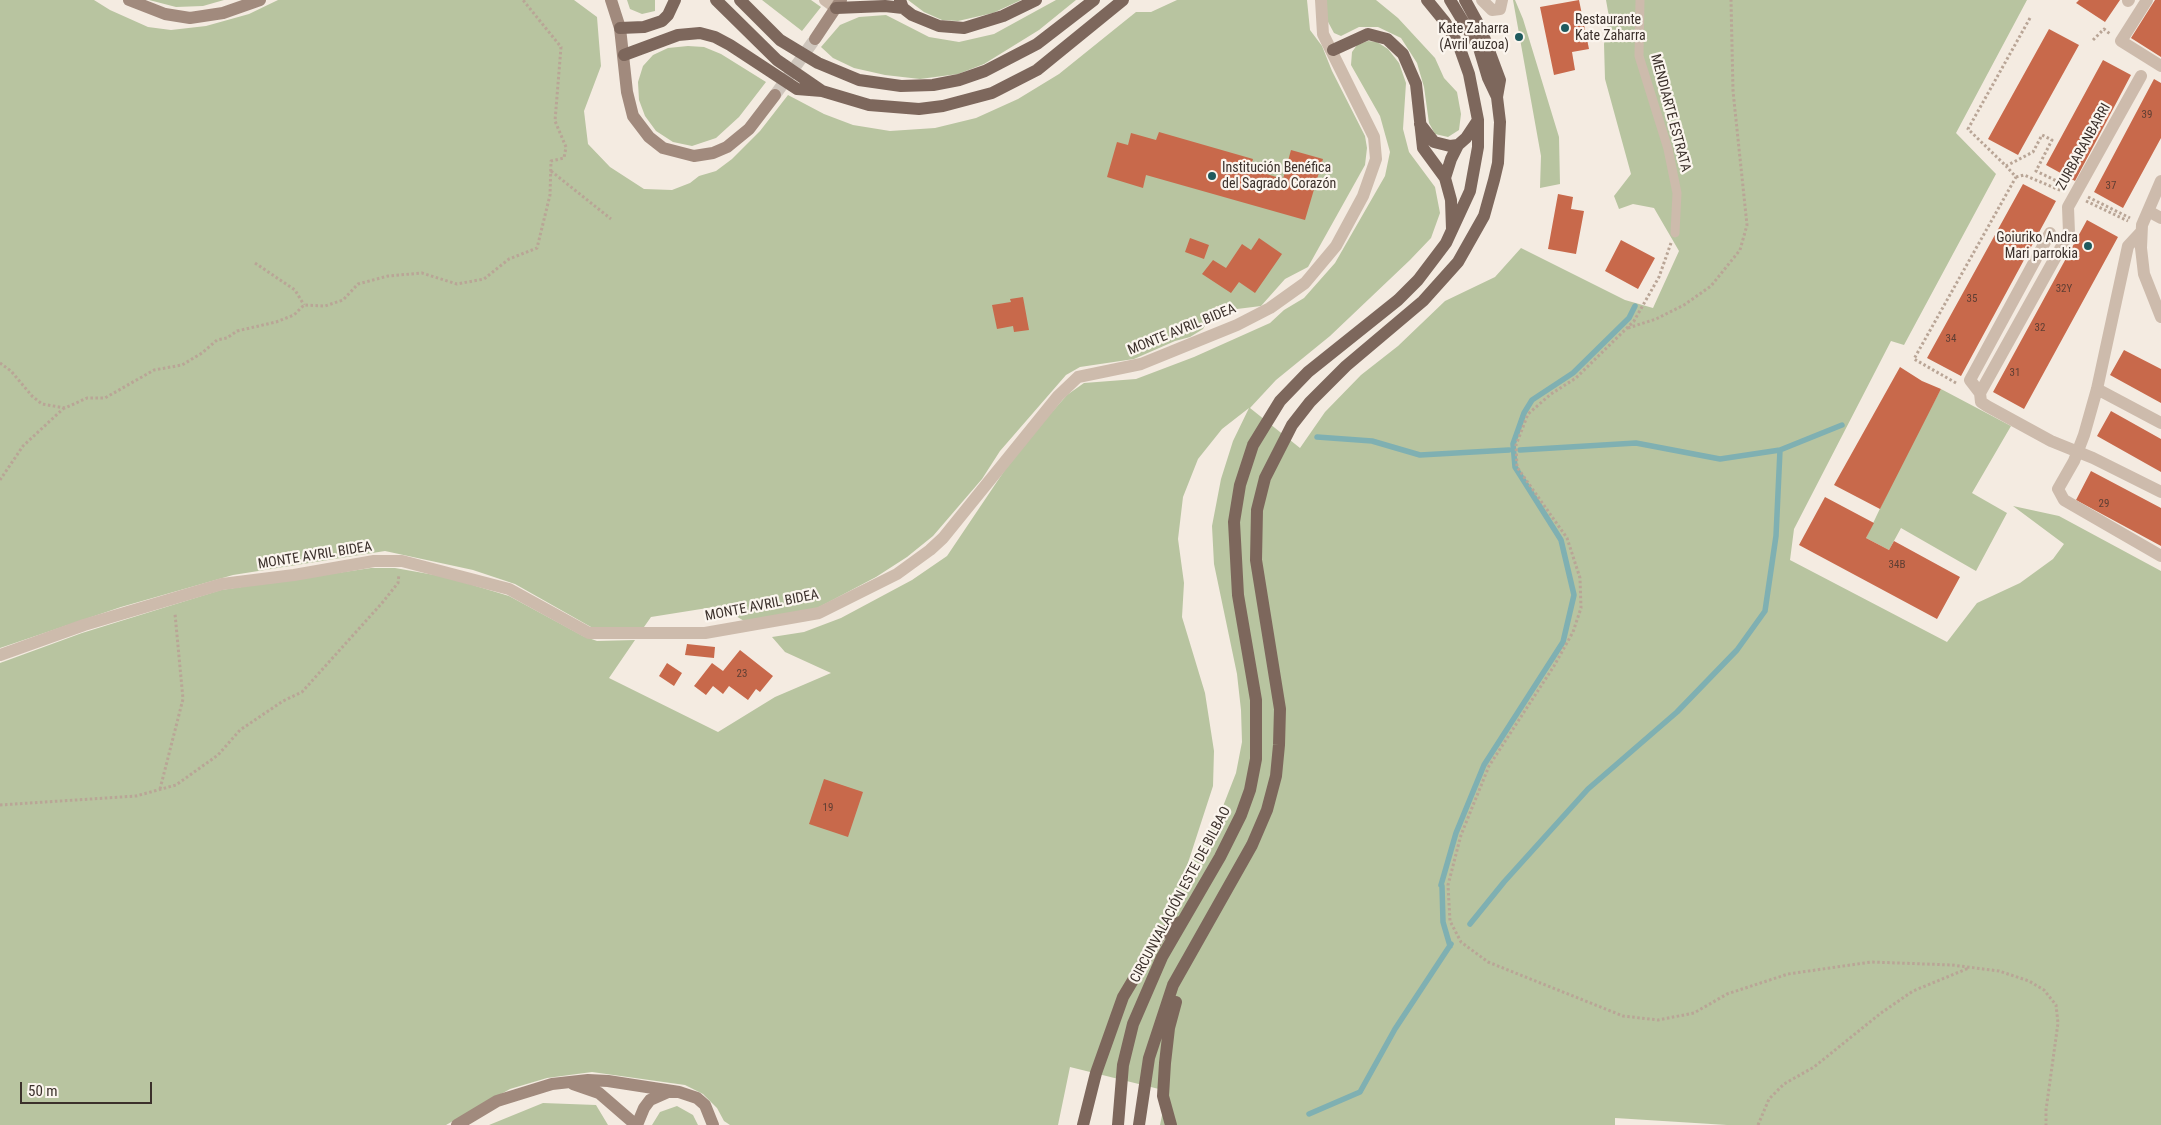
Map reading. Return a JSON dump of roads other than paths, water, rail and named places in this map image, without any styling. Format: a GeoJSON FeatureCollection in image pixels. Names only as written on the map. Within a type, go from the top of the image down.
{"type":"FeatureCollection","features":[{"type":"Feature","properties":{"kind":"main road"},"geometry":{"type":"LineString","coordinates":[[620,28],[644,27],[662,21],[668,15],[675,0]]}},
{"type":"Feature","properties":{"kind":"main road"},"geometry":{"type":"LineString","coordinates":[[716,0],[777,60],[822,91]]}},
{"type":"Feature","properties":{"kind":"main road"},"geometry":{"type":"LineString","coordinates":[[740,0],[780,40],[818,64],[859,80],[901,86],[933,85],[959,80],[985,71],[1038,44],[1094,0]]}},
{"type":"Feature","properties":{"kind":"main road"},"geometry":{"type":"LineString","coordinates":[[838,4],[885,6],[901,4],[912,15],[939,26],[964,28],[1003,16],[1036,0]]}},
{"type":"Feature","properties":{"kind":"main road"},"geometry":{"type":"LineString","coordinates":[[624,55],[678,35],[700,33],[715,37],[730,45],[797,89],[822,91],[869,105],[927,108],[967,101],[992,93],[1037,70],[1123,0]]}},
{"type":"Feature","properties":{"kind":"main road","name":"CIRCUNVALACIÓN ESTE DE BILBAO"},"geometry":{"type":"LineString","coordinates":[[1118,1125],[1124,1065],[1133,1024],[1162,957],[1220,858],[1241,815],[1250,790],[1256,759],[1256,700],[1238,595],[1234,522],[1240,486],[1253,445],[1280,401],[1308,372],[1398,300],[1433,262],[1461,214],[1473,176],[1478,146],[1478,120],[1469,74],[1459,46],[1445,22],[1427,0]]}},
{"type":"Feature","properties":{"kind":"main road"},"geometry":{"type":"LineString","coordinates":[[1450,0],[1479,48],[1488,78],[1497,97]]}},
{"type":"Feature","properties":{"kind":"main road"},"geometry":{"type":"LineString","coordinates":[[1138,1125],[1149,1058],[1173,985],[1252,845],[1267,810],[1276,776],[1280,745],[1280,709],[1256,560],[1257,510],[1265,478],[1292,426],[1310,402],[1346,366],[1423,301],[1458,262],[1484,216],[1498,163],[1500,122],[1497,97],[1500,80],[1481,29],[1465,0]]}},
{"type":"Feature","properties":{"kind":"main road"},"geometry":{"type":"LineString","coordinates":[[1333,50],[1368,34],[1379,36],[1395,45],[1408,62],[1416,84],[1423,148],[1445,178],[1451,200],[1452,231]]}},
{"type":"Feature","properties":{"kind":"main road"},"geometry":{"type":"LineString","coordinates":[[1445,178],[1458,145],[1466,138],[1478,120]]}},
{"type":"Feature","properties":{"kind":"main road"},"geometry":{"type":"LineString","coordinates":[[1420,124],[1434,142],[1441,145],[1458,145]]}},
{"type":"Feature","properties":{"kind":"main road"},"geometry":{"type":"LineString","coordinates":[[1083,1125],[1096,1073],[1122,996],[1160,935],[1182,921]]}},
{"type":"Feature","properties":{"kind":"main road"},"geometry":{"type":"LineString","coordinates":[[1171,1125],[1163,1096],[1169,1028],[1192,950]]}},
{"type":"Feature","properties":{"kind":"street"},"geometry":{"type":"LineString","coordinates":[[129,0],[165,14],[190,18],[223,13],[260,0]]}},
{"type":"Feature","properties":{"kind":"street"},"geometry":{"type":"LineString","coordinates":[[611,0],[628,45],[639,50]]}},
{"type":"Feature","properties":{"kind":"street"},"geometry":{"type":"LineString","coordinates":[[815,40],[838,4],[825,0]]}},
{"type":"Feature","properties":{"kind":"street"},"geometry":{"type":"LineString","coordinates":[[1482,0],[1492,10],[1500,9],[1502,0]]}},
{"type":"Feature","properties":{"kind":"street"},"geometry":{"type":"LineString","coordinates":[[2147,0],[2122,41],[2161,66]]}},
{"type":"Feature","properties":{"kind":"street","name":"MONTE AVRIL BIDEA"},"geometry":{"type":"LineString","coordinates":[[0,655],[84,625],[222,584],[294,575],[374,560],[402,561],[509,589],[589,633],[705,633],[819,613],[897,574],[943,538],[1058,396],[1078,377],[1141,364],[1237,326],[1270,308],[1305,283],[1318,268],[1336,246],[1354,213],[1363,196],[1376,159],[1374,137],[1333,50],[1323,34],[1321,3]]}},
{"type":"Feature","properties":{"kind":"street"},"geometry":{"type":"LineString","coordinates":[[620,28],[627,92],[633,116],[649,137],[663,148],[678,154],[694,156],[712,153],[727,147],[749,128],[775,95]]}},
{"type":"Feature","properties":{"kind":"street","name":"ZURBARANBARRI"},"geometry":{"type":"LineString","coordinates":[[1980,395],[2069,233],[2068,207],[2141,76]]}},
{"type":"Feature","properties":{"kind":"street"},"geometry":{"type":"LineString","coordinates":[[2161,181],[2142,228],[2128,246],[2097,389],[2078,451],[2058,490],[2061,498],[2161,556]]}},
{"type":"Feature","properties":{"kind":"street"},"geometry":{"type":"LineString","coordinates":[[2148,211],[2161,218]]}},
{"type":"Feature","properties":{"kind":"street"},"geometry":{"type":"LineString","coordinates":[[2142,228],[2144,274],[2161,317]]}},
{"type":"Feature","properties":{"kind":"street"},"geometry":{"type":"LineString","coordinates":[[2050,232],[1970,380],[1980,395],[1981,402],[1986,406],[2051,441],[2078,451],[2161,492]]}},
{"type":"Feature","properties":{"kind":"street"},"geometry":{"type":"LineString","coordinates":[[2097,389],[2161,423]]}},
{"type":"Feature","properties":{"kind":"street"},"geometry":{"type":"LineString","coordinates":[[458,1125],[497,1101],[539,1087],[588,1080],[608,1080],[678,1092],[697,1098],[704,1105],[714,1124]]}},
{"type":"Feature","properties":{"kind":"street"},"geometry":{"type":"LineString","coordinates":[[566,1082],[587,1087],[599,1093],[636,1125],[650,1100],[668,1092],[678,1092]]}},
{"type":"Feature","properties":{"kind":"lane","name":"MENDIARTE ESTRATA"},"geometry":{"type":"LineString","coordinates":[[1640,0],[1639,56],[1668,149],[1678,193],[1675,233]]}},
{"type":"Feature","properties":{"kind":"waterway"},"geometry":{"type":"LineString","coordinates":[[1441,885],[1456,833],[1484,765],[1563,642],[1574,595],[1561,540],[1515,467],[1513,444],[1524,413],[1532,400],[1573,373],[1629,318],[1635,306]]}},
{"type":"Feature","properties":{"kind":"waterway"},"geometry":{"type":"LineString","coordinates":[[1520,450],[1636,443],[1720,459],[1780,450],[1842,425]]}},
{"type":"Feature","properties":{"kind":"waterway"},"geometry":{"type":"LineString","coordinates":[[1317,437],[1372,441],[1420,455],[1509,450]]}},
{"type":"Feature","properties":{"kind":"waterway"},"geometry":{"type":"LineString","coordinates":[[1470,924],[1504,882],[1588,789],[1677,712],[1737,650],[1765,611],[1776,536],[1780,450]]}},
{"type":"Feature","properties":{"kind":"waterway"},"geometry":{"type":"LineString","coordinates":[[1442,886],[1443,922],[1450,946]]}},
{"type":"Feature","properties":{"kind":"waterway"},"geometry":{"type":"LineString","coordinates":[[1309,1114],[1360,1092],[1395,1029],[1451,944]]}},
{"type":"Feature","properties":{"kind":"tunnel"},"geometry":{"type":"LineString","coordinates":[[775,95],[815,39]]}},
{"type":"Feature","properties":{"kind":"place","name":"Restaurante Kate Zaharra"},"geometry":{"type":"Point","coordinates":[1565,28]}},
{"type":"Feature","properties":{"kind":"place","name":"Kate Zaharra (Avril auzoa)"},"geometry":{"type":"Point","coordinates":[1519,37]}},
{"type":"Feature","properties":{"kind":"place","name":"Institución Benéfica del Sagrado Corazón"},"geometry":{"type":"Point","coordinates":[1212,176]}},
{"type":"Feature","properties":{"kind":"place","name":"Goiuriko Andra Mari parrokia"},"geometry":{"type":"Point","coordinates":[2088,246]}}]}
